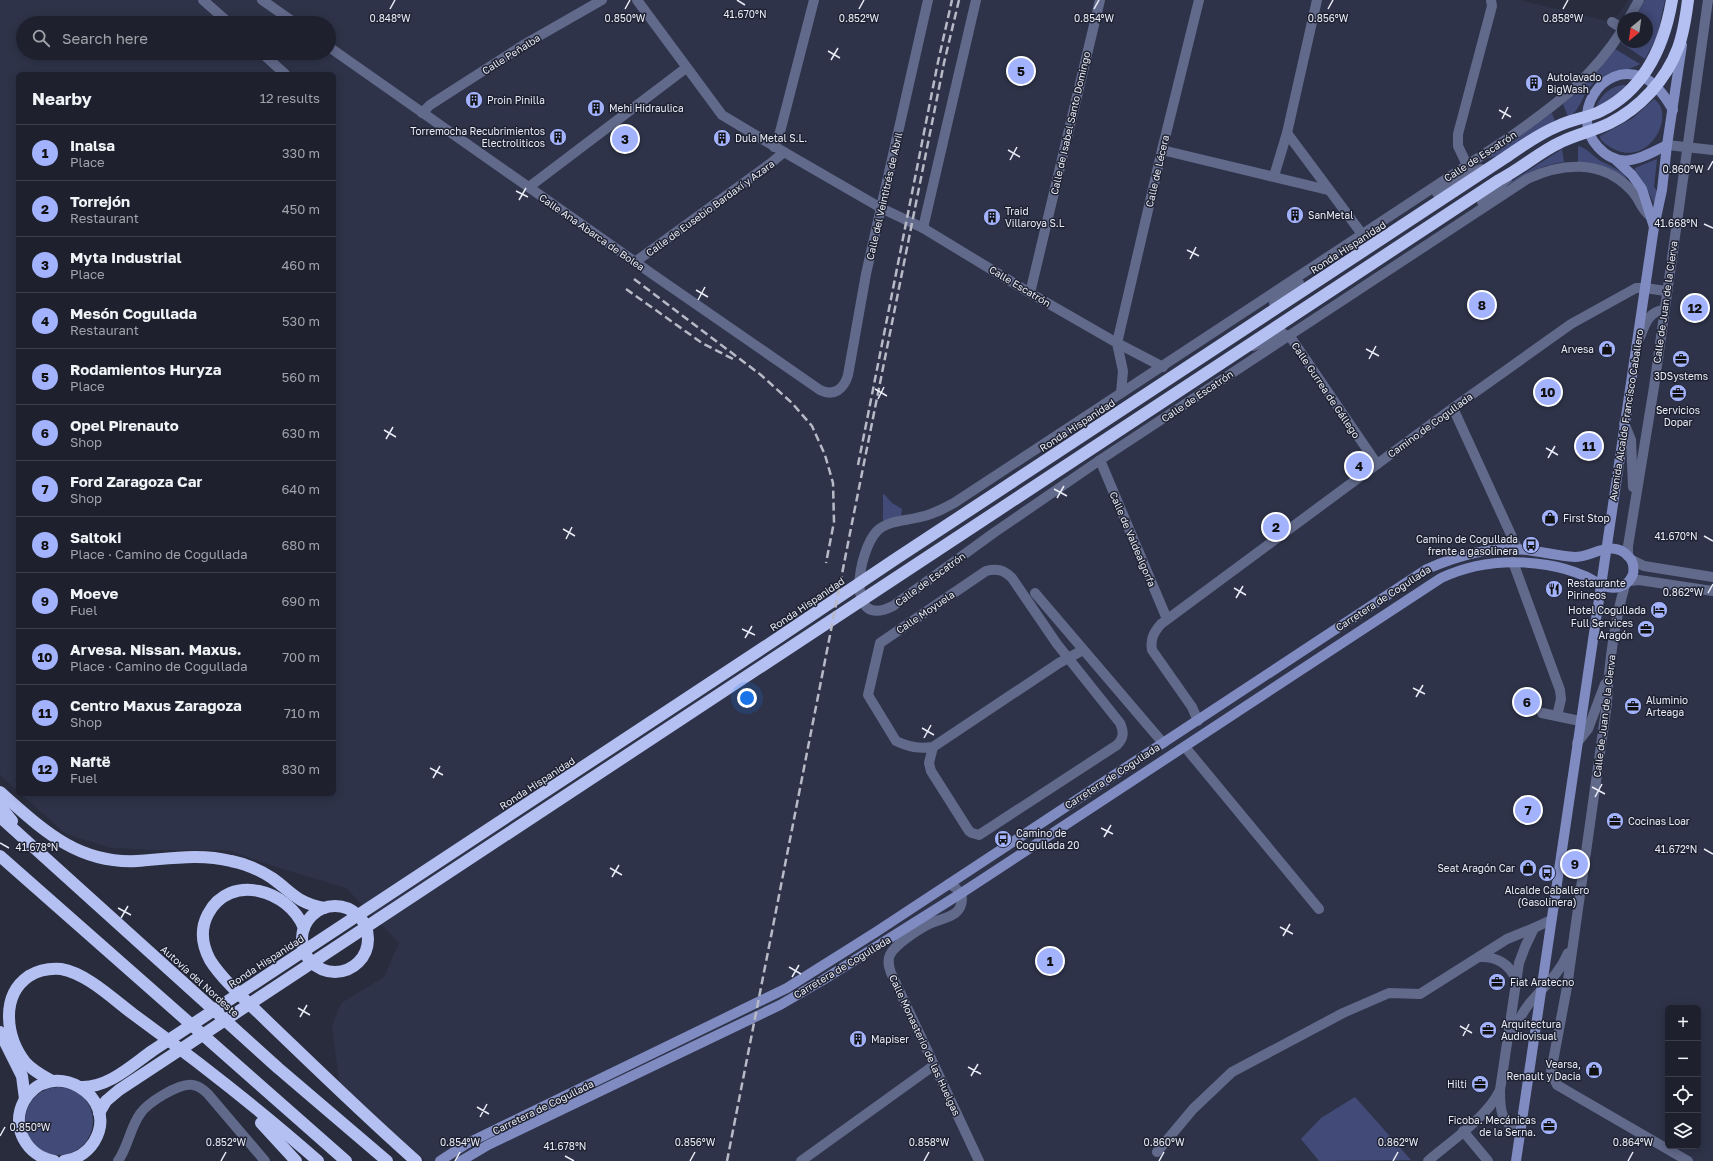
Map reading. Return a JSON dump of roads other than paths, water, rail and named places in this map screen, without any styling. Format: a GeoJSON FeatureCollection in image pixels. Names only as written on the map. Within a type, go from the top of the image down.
{"type":"FeatureCollection","features":[{"type":"Feature","properties":{"kind":"highway","name":"Ronda Hispanidad"},"geometry":{"type":"LineString","coordinates":[[52,1081],[72,1083],[82,1087],[95,1087],[105,1083],[1216,347],[1546,131],[1565,123],[1587,117],[1622,98],[1642,77],[1663,40],[1672,0]]}},
{"type":"Feature","properties":{"kind":"highway"},"geometry":{"type":"LineString","coordinates":[[64,1161],[82,1155],[92,1145],[98,1133],[99,1113],[104,1103],[111,1095],[1499,180],[1560,142],[1610,123],[1633,108],[1663,77],[1678,48],[1685,24],[1688,0]]}},
{"type":"Feature","properties":{"kind":"highway"},"geometry":{"type":"LineString","coordinates":[[0,792],[55,837],[70,847],[86,854],[101,859],[117,861],[192,857],[229,860],[260,871],[282,885],[297,899],[304,903],[324,908]]}},
{"type":"Feature","properties":{"kind":"highway"},"geometry":{"type":"LineString","coordinates":[[0,806],[37,851]]}},
{"type":"Feature","properties":{"kind":"highway","name":"Autovía del Nordeste"},"geometry":{"type":"LineString","coordinates":[[0,817],[278,1068],[387,1161]]}},
{"type":"Feature","properties":{"kind":"highway"},"geometry":{"type":"LineString","coordinates":[[0,856],[346,1161]]}},
{"type":"Feature","properties":{"kind":"highway"},"geometry":{"type":"LineString","coordinates":[[0,865],[16,870]]}},
{"type":"Feature","properties":{"kind":"highway"},"geometry":{"type":"LineString","coordinates":[[304,928],[295,912],[280,899],[268,893],[245,890],[228,893],[217,902],[205,921],[202,938],[211,960],[236,989],[356,1107],[416,1161]]}},
{"type":"Feature","properties":{"kind":"highway"},"geometry":{"type":"LineString","coordinates":[[334,906],[345,908],[358,915],[368,934],[365,954],[356,965],[350,969],[337,972],[324,970],[312,963],[304,951],[302,942],[304,928],[312,916],[324,908],[334,906]]}},
{"type":"Feature","properties":{"kind":"highway"},"geometry":{"type":"LineString","coordinates":[[52,1081],[36,1072],[21,1056],[10,1032],[8,1010],[11,997],[20,984],[33,974],[53,969],[66,970],[88,982],[211,1073],[318,1161]]}},
{"type":"Feature","properties":{"kind":"highway"},"geometry":{"type":"LineString","coordinates":[[0,1032],[22,1076],[25,1099]]}},
{"type":"Feature","properties":{"kind":"highway"},"geometry":{"type":"LineString","coordinates":[[211,1073],[213,1080],[268,1130],[296,1161]]}},
{"type":"Feature","properties":{"kind":"highway"},"geometry":{"type":"LineString","coordinates":[[52,1081],[37,1087],[25,1099],[19,1119],[23,1139],[26,1145],[36,1154],[54,1161]]}},
{"type":"Feature","properties":{"kind":"highway"},"geometry":{"type":"LineString","coordinates":[[82,1087],[93,1098],[99,1113]]}},
{"type":"Feature","properties":{"kind":"street"},"geometry":{"type":"LineString","coordinates":[[204,0],[221,16]]}},
{"type":"Feature","properties":{"kind":"street","name":"Calle Peñalba"},"geometry":{"type":"LineString","coordinates":[[422,112],[430,105],[524,44],[602,0]]}},
{"type":"Feature","properties":{"kind":"street","name":"Calle Escatrón"},"geometry":{"type":"LineString","coordinates":[[637,0],[722,115],[774,147],[881,208],[923,228],[1030,293],[1163,367]]}},
{"type":"Feature","properties":{"kind":"street","name":"Calle de Eusebio Bardaxí y Azara"},"geometry":{"type":"LineString","coordinates":[[774,147],[780,132],[814,0]]}},
{"type":"Feature","properties":{"kind":"street","name":"Calle del Veintitrés de Abril"},"geometry":{"type":"LineString","coordinates":[[839,390],[843,386],[848,375],[866,274],[928,0]]}},
{"type":"Feature","properties":{"kind":"street"},"geometry":{"type":"LineString","coordinates":[[923,228],[976,0]]}},
{"type":"Feature","properties":{"kind":"street","name":"Calle de Isabel Santo Domingo"},"geometry":{"type":"LineString","coordinates":[[1030,293],[1100,0]]}},
{"type":"Feature","properties":{"kind":"street","name":"Calle de Lécera"},"geometry":{"type":"LineString","coordinates":[[1118,343],[1162,150],[1199,0]]}},
{"type":"Feature","properties":{"kind":"street"},"geometry":{"type":"LineString","coordinates":[[1274,176],[1287,133],[1317,0]]}},
{"type":"Feature","properties":{"kind":"street"},"geometry":{"type":"LineString","coordinates":[[1467,165],[1458,146],[1458,134],[1492,6],[1491,0]]}},
{"type":"Feature","properties":{"kind":"street"},"geometry":{"type":"LineString","coordinates":[[1632,12],[1639,0]]}},
{"type":"Feature","properties":{"kind":"street","name":"Calle de Juan de la Cierva"},"geometry":{"type":"LineString","coordinates":[[1630,558],[1634,509],[1654,387],[1666,291],[1693,148],[1689,133],[1708,0]]}},
{"type":"Feature","properties":{"kind":"street"},"geometry":{"type":"LineString","coordinates":[[270,2],[287,16]]}},
{"type":"Feature","properties":{"kind":"street"},"geometry":{"type":"LineString","coordinates":[[1612,22],[1617,25]]}},
{"type":"Feature","properties":{"kind":"street"},"geometry":{"type":"LineString","coordinates":[[1667,145],[1685,24]]}},
{"type":"Feature","properties":{"kind":"street","name":"Calle de Escatrón"},"geometry":{"type":"LineString","coordinates":[[1617,38],[1603,58],[1588,75],[1557,104],[1510,137],[1163,367],[950,505],[931,514],[892,523],[878,530],[871,539],[865,553],[859,590],[861,600],[866,606],[876,611],[884,611],[893,606],[995,532],[1100,460],[1533,176],[1559,167],[1573,166],[1594,168],[1620,180],[1634,192],[1642,209],[1650,216]]}},
{"type":"Feature","properties":{"kind":"street","name":"Calle Ana Abarca de Bolea"},"geometry":{"type":"LineString","coordinates":[[336,52],[820,390],[829,393],[839,390]]}},
{"type":"Feature","properties":{"kind":"street"},"geometry":{"type":"LineString","coordinates":[[270,60],[284,72]]}},
{"type":"Feature","properties":{"kind":"street"},"geometry":{"type":"LineString","coordinates":[[529,187],[686,68]]}},
{"type":"Feature","properties":{"kind":"street"},"geometry":{"type":"LineString","coordinates":[[1673,110],[1655,86],[1642,77],[1620,76],[1602,85],[1589,103],[1587,117],[1589,132],[1601,150],[1616,160],[1639,159],[1667,145],[1713,150]]}},
{"type":"Feature","properties":{"kind":"street"},"geometry":{"type":"LineString","coordinates":[[1287,133],[1362,234]]}},
{"type":"Feature","properties":{"kind":"street","name":"Avenida Alcalde Francisco Caballero"},"geometry":{"type":"LineString","coordinates":[[1516,1161],[1624,422],[1654,227],[1662,190],[1667,145]]}},
{"type":"Feature","properties":{"kind":"street"},"geometry":{"type":"LineString","coordinates":[[1162,150],[1328,190]]}},
{"type":"Feature","properties":{"kind":"street","name":"Calle de Eusebio Bardaxí y Azara"},"geometry":{"type":"LineString","coordinates":[[635,262],[753,177],[784,152]]}},
{"type":"Feature","properties":{"kind":"street","name":"Ronda Hispanidad"},"geometry":{"type":"LineString","coordinates":[[1379,224],[1409,211],[1460,178],[1503,159]]}},
{"type":"Feature","properties":{"kind":"street","name":"Avenida Alcalde Francisco Caballero"},"geometry":{"type":"LineString","coordinates":[[1616,160],[1632,175],[1642,189],[1648,203],[1650,216],[1654,227]]}},
{"type":"Feature","properties":{"kind":"street","name":"Calle de Escatrón"},"geometry":{"type":"LineString","coordinates":[[1470,216],[1514,172]]}},
{"type":"Feature","properties":{"kind":"street","name":"Calle de Escatrón"},"geometry":{"type":"LineString","coordinates":[[1216,347],[1236,328],[1285,295],[1319,263]]}},
{"type":"Feature","properties":{"kind":"street","name":"Camino de Cogullada"},"geometry":{"type":"LineString","coordinates":[[1198,721],[1192,707],[1152,650],[1151,644],[1153,634],[1156,629],[1167,619],[1453,408],[1571,324],[1636,288],[1645,288]]}},
{"type":"Feature","properties":{"kind":"street"},"geometry":{"type":"LineString","coordinates":[[1645,288],[1666,291]]}},
{"type":"Feature","properties":{"kind":"street"},"geometry":{"type":"LineString","coordinates":[[1240,351],[1270,339],[1334,299],[1357,291]]}},
{"type":"Feature","properties":{"kind":"street"},"geometry":{"type":"LineString","coordinates":[[1636,344],[1646,321],[1652,314],[1664,310]]}},
{"type":"Feature","properties":{"kind":"street","name":"Calle Gurrea de Gállego"},"geometry":{"type":"LineString","coordinates":[[1289,335],[1377,464]]}},
{"type":"Feature","properties":{"kind":"street"},"geometry":{"type":"LineString","coordinates":[[1118,343],[1123,371],[1121,393]]}},
{"type":"Feature","properties":{"kind":"street"},"geometry":{"type":"LineString","coordinates":[[1453,408],[1518,550]]}},
{"type":"Feature","properties":{"kind":"street"},"geometry":{"type":"LineString","coordinates":[[1624,422],[1631,440],[1634,509]]}},
{"type":"Feature","properties":{"kind":"street","name":"Calle de Valdealgorfa"},"geometry":{"type":"LineString","coordinates":[[1100,460],[1167,619]]}},
{"type":"Feature","properties":{"kind":"street"},"geometry":{"type":"LineString","coordinates":[[1606,549],[1621,551],[1644,566],[1713,576]]}},
{"type":"Feature","properties":{"kind":"street","name":"Carretera de Cogullada"},"geometry":{"type":"LineString","coordinates":[[440,1161],[466,1144],[787,988],[876,932],[1427,569],[1459,556],[1480,551],[1518,550],[1574,557],[1584,556],[1596,550],[1606,549]]}},
{"type":"Feature","properties":{"kind":"street"},"geometry":{"type":"LineString","coordinates":[[1627,583],[1633,570],[1630,558]]}},
{"type":"Feature","properties":{"kind":"street"},"geometry":{"type":"LineString","coordinates":[[1513,562],[1560,690],[1561,699],[1557,716]]}},
{"type":"Feature","properties":{"kind":"street","name":"Carretera de Cogullada"},"geometry":{"type":"LineString","coordinates":[[461,1161],[488,1145],[780,1005],[823,980],[960,894],[1441,578],[1482,564],[1513,562],[1547,565],[1564,569],[1585,576],[1601,585],[1614,588],[1627,583]]}},
{"type":"Feature","properties":{"kind":"street","name":"Calle Moyuela"},"geometry":{"type":"LineString","coordinates":[[993,569],[1006,572],[1012,578],[1057,644],[1120,723],[1123,733],[1122,738],[1117,745],[979,835],[972,833],[969,830],[930,772],[929,763],[933,747],[918,749],[904,745],[896,740],[871,701],[868,695],[868,689],[878,647],[884,639],[986,571],[993,569]]}},
{"type":"Feature","properties":{"kind":"street"},"geometry":{"type":"LineString","coordinates":[[1627,583],[1639,580],[1713,591]]}},
{"type":"Feature","properties":{"kind":"street","name":"Calle de Juan de la Cierva"},"geometry":{"type":"LineString","coordinates":[[1627,583],[1620,604],[1608,674],[1608,703],[1572,942],[1567,987],[1552,1067],[1552,1076],[1557,1085],[1688,1161]]}},
{"type":"Feature","properties":{"kind":"street"},"geometry":{"type":"LineString","coordinates":[[1035,593],[1163,743]]}},
{"type":"Feature","properties":{"kind":"street"},"geometry":{"type":"LineString","coordinates":[[933,747],[1068,658],[1083,650]]}},
{"type":"Feature","properties":{"kind":"street"},"geometry":{"type":"LineString","coordinates":[[1577,743],[1588,728],[1608,674]]}},
{"type":"Feature","properties":{"kind":"street"},"geometry":{"type":"LineString","coordinates":[[1542,714],[1580,721]]}},
{"type":"Feature","properties":{"kind":"street"},"geometry":{"type":"LineString","coordinates":[[1184,747],[1319,909]]}},
{"type":"Feature","properties":{"kind":"street"},"geometry":{"type":"LineString","coordinates":[[949,884],[956,888],[960,894]]}},
{"type":"Feature","properties":{"kind":"street","name":"Calle Monasterio de las Huelgas"},"geometry":{"type":"LineString","coordinates":[[960,894],[962,902],[959,910],[952,916],[928,925],[898,946],[889,956],[888,964],[890,973],[979,1161]]}},
{"type":"Feature","properties":{"kind":"street"},"geometry":{"type":"LineString","coordinates":[[1157,1152],[1193,1109],[1232,1072],[1343,1013],[1389,993],[1420,994],[1507,939],[1551,920]]}},
{"type":"Feature","properties":{"kind":"street"},"geometry":{"type":"LineString","coordinates":[[1506,1122],[1501,1108],[1500,1090],[1516,980],[1522,956],[1534,928]]}},
{"type":"Feature","properties":{"kind":"street","name":"Calle de Juan de la Cierva"},"geometry":{"type":"LineString","coordinates":[[1541,991],[1553,979],[1562,965],[1572,942]]}},
{"type":"Feature","properties":{"kind":"street"},"geometry":{"type":"LineString","coordinates":[[1479,957],[1488,956],[1498,959],[1509,968],[1516,980]]}},
{"type":"Feature","properties":{"kind":"street"},"geometry":{"type":"LineString","coordinates":[[1507,1042],[1526,1008],[1541,991]]}},
{"type":"Feature","properties":{"kind":"street"},"geometry":{"type":"LineString","coordinates":[[801,1161],[934,1066]]}},
{"type":"Feature","properties":{"kind":"street"},"geometry":{"type":"LineString","coordinates":[[118,1161],[133,1127],[144,1109],[177,1088],[192,1084],[208,1094],[265,1161]]}},
{"type":"Feature","properties":{"kind":"street"},"geometry":{"type":"LineString","coordinates":[[1428,1161],[1491,1106],[1500,1090]]}},
{"type":"Feature","properties":{"kind":"street"},"geometry":{"type":"LineString","coordinates":[[1479,1117],[1492,1116],[1506,1122],[1520,1134]]}},
{"type":"Feature","properties":{"kind":"street"},"geometry":{"type":"LineString","coordinates":[[1463,1132],[1488,1161]]}},
{"type":"Feature","properties":{"kind":"railway"},"geometry":{"type":"LineString","coordinates":[[858,465],[938,62],[952,0]]}},
{"type":"Feature","properties":{"kind":"railway"},"geometry":{"type":"LineString","coordinates":[[727,1161],[851,528],[944,63],[959,0]]}},
{"type":"Feature","properties":{"kind":"railway"},"geometry":{"type":"LineString","coordinates":[[634,279],[761,375],[792,403],[812,426],[825,455],[833,483],[834,522],[826,563]]}},
{"type":"Feature","properties":{"kind":"railway"},"geometry":{"type":"LineString","coordinates":[[626,289],[702,343],[733,359]]}},
{"type":"Feature","properties":{"kind":"place","name":"Rodamientos Huryza"},"geometry":{"type":"Point","coordinates":[1021,71]}},
{"type":"Feature","properties":{"kind":"place","name":"Autolavado BigWash"},"geometry":{"type":"Point","coordinates":[1534,83]}},
{"type":"Feature","properties":{"kind":"place","name":"Proin Pinilla"},"geometry":{"type":"Point","coordinates":[474,100]}},
{"type":"Feature","properties":{"kind":"place","name":"Mehi Hidraulica"},"geometry":{"type":"Point","coordinates":[596,108]}},
{"type":"Feature","properties":{"kind":"place","name":"Torremocha Recubrimientos Electroliticos"},"geometry":{"type":"Point","coordinates":[558,137]}},
{"type":"Feature","properties":{"kind":"place","name":"Dula Metal S.L."},"geometry":{"type":"Point","coordinates":[722,138]}},
{"type":"Feature","properties":{"kind":"place","name":"Myta Industrial"},"geometry":{"type":"Point","coordinates":[625,139]}},
{"type":"Feature","properties":{"kind":"place","name":"SanMetal"},"geometry":{"type":"Point","coordinates":[1295,215]}},
{"type":"Feature","properties":{"kind":"place","name":"Traid Villaroya S.L"},"geometry":{"type":"Point","coordinates":[992,217]}},
{"type":"Feature","properties":{"kind":"place","name":"Saltoki"},"geometry":{"type":"Point","coordinates":[1482,305]}},
{"type":"Feature","properties":{"kind":"place","name":"Naftë"},"geometry":{"type":"Point","coordinates":[1695,308]}},
{"type":"Feature","properties":{"kind":"place","name":"Arvesa"},"geometry":{"type":"Point","coordinates":[1607,349]}},
{"type":"Feature","properties":{"kind":"place","name":"3DSystems"},"geometry":{"type":"Point","coordinates":[1681,359]}},
{"type":"Feature","properties":{"kind":"place","name":"Arvesa. Nissan. Maxus."},"geometry":{"type":"Point","coordinates":[1548,392]}},
{"type":"Feature","properties":{"kind":"place","name":"Servicios Dopar"},"geometry":{"type":"Point","coordinates":[1678,393]}},
{"type":"Feature","properties":{"kind":"place","name":"Centro Maxus Zaragoza"},"geometry":{"type":"Point","coordinates":[1589,446]}},
{"type":"Feature","properties":{"kind":"place","name":"Mesón Cogullada"},"geometry":{"type":"Point","coordinates":[1359,466]}},
{"type":"Feature","properties":{"kind":"place","name":"First Stop"},"geometry":{"type":"Point","coordinates":[1550,518]}},
{"type":"Feature","properties":{"kind":"place","name":"Torrejón"},"geometry":{"type":"Point","coordinates":[1276,527]}},
{"type":"Feature","properties":{"kind":"place","name":"Camino de Cogullada frente a gasolinera"},"geometry":{"type":"Point","coordinates":[1531,545]}},
{"type":"Feature","properties":{"kind":"place","name":"Restaurante Pirineos"},"geometry":{"type":"Point","coordinates":[1554,589]}},
{"type":"Feature","properties":{"kind":"place","name":"Hotel Cogullada"},"geometry":{"type":"Point","coordinates":[1659,610]}},
{"type":"Feature","properties":{"kind":"place","name":"Full Services Aragón"},"geometry":{"type":"Point","coordinates":[1646,629]}},
{"type":"Feature","properties":{"kind":"place","name":"Opel Pirenauto"},"geometry":{"type":"Point","coordinates":[1527,702]}},
{"type":"Feature","properties":{"kind":"place","name":"Aluminio Arteaga"},"geometry":{"type":"Point","coordinates":[1633,706]}},
{"type":"Feature","properties":{"kind":"place","name":"Ford Zaragoza Car"},"geometry":{"type":"Point","coordinates":[1528,810]}},
{"type":"Feature","properties":{"kind":"place","name":"Cocinas Loar"},"geometry":{"type":"Point","coordinates":[1615,821]}},
{"type":"Feature","properties":{"kind":"place","name":"Camino de Cogullada 20"},"geometry":{"type":"Point","coordinates":[1003,839]}},
{"type":"Feature","properties":{"kind":"place","name":"Moeve"},"geometry":{"type":"Point","coordinates":[1575,864]}},
{"type":"Feature","properties":{"kind":"place","name":"Seat Aragón Car"},"geometry":{"type":"Point","coordinates":[1528,868]}},
{"type":"Feature","properties":{"kind":"place","name":"Alcalde Caballero (Gasolinera)"},"geometry":{"type":"Point","coordinates":[1547,873]}},
{"type":"Feature","properties":{"kind":"place","name":"Inalsa"},"geometry":{"type":"Point","coordinates":[1050,961]}},
{"type":"Feature","properties":{"kind":"place","name":"Fiat Aratecno"},"geometry":{"type":"Point","coordinates":[1497,982]}},
{"type":"Feature","properties":{"kind":"place","name":"Arquitectura Audiovisual"},"geometry":{"type":"Point","coordinates":[1488,1030]}},
{"type":"Feature","properties":{"kind":"place","name":"Mapiser"},"geometry":{"type":"Point","coordinates":[858,1039]}},
{"type":"Feature","properties":{"kind":"place","name":"Vearsa, Renault y Dacia"},"geometry":{"type":"Point","coordinates":[1594,1070]}},
{"type":"Feature","properties":{"kind":"place","name":"Hilti"},"geometry":{"type":"Point","coordinates":[1480,1084]}},
{"type":"Feature","properties":{"kind":"place","name":"Ficoba. Mecánicas de la Serna."},"geometry":{"type":"Point","coordinates":[1549,1126]}}]}
